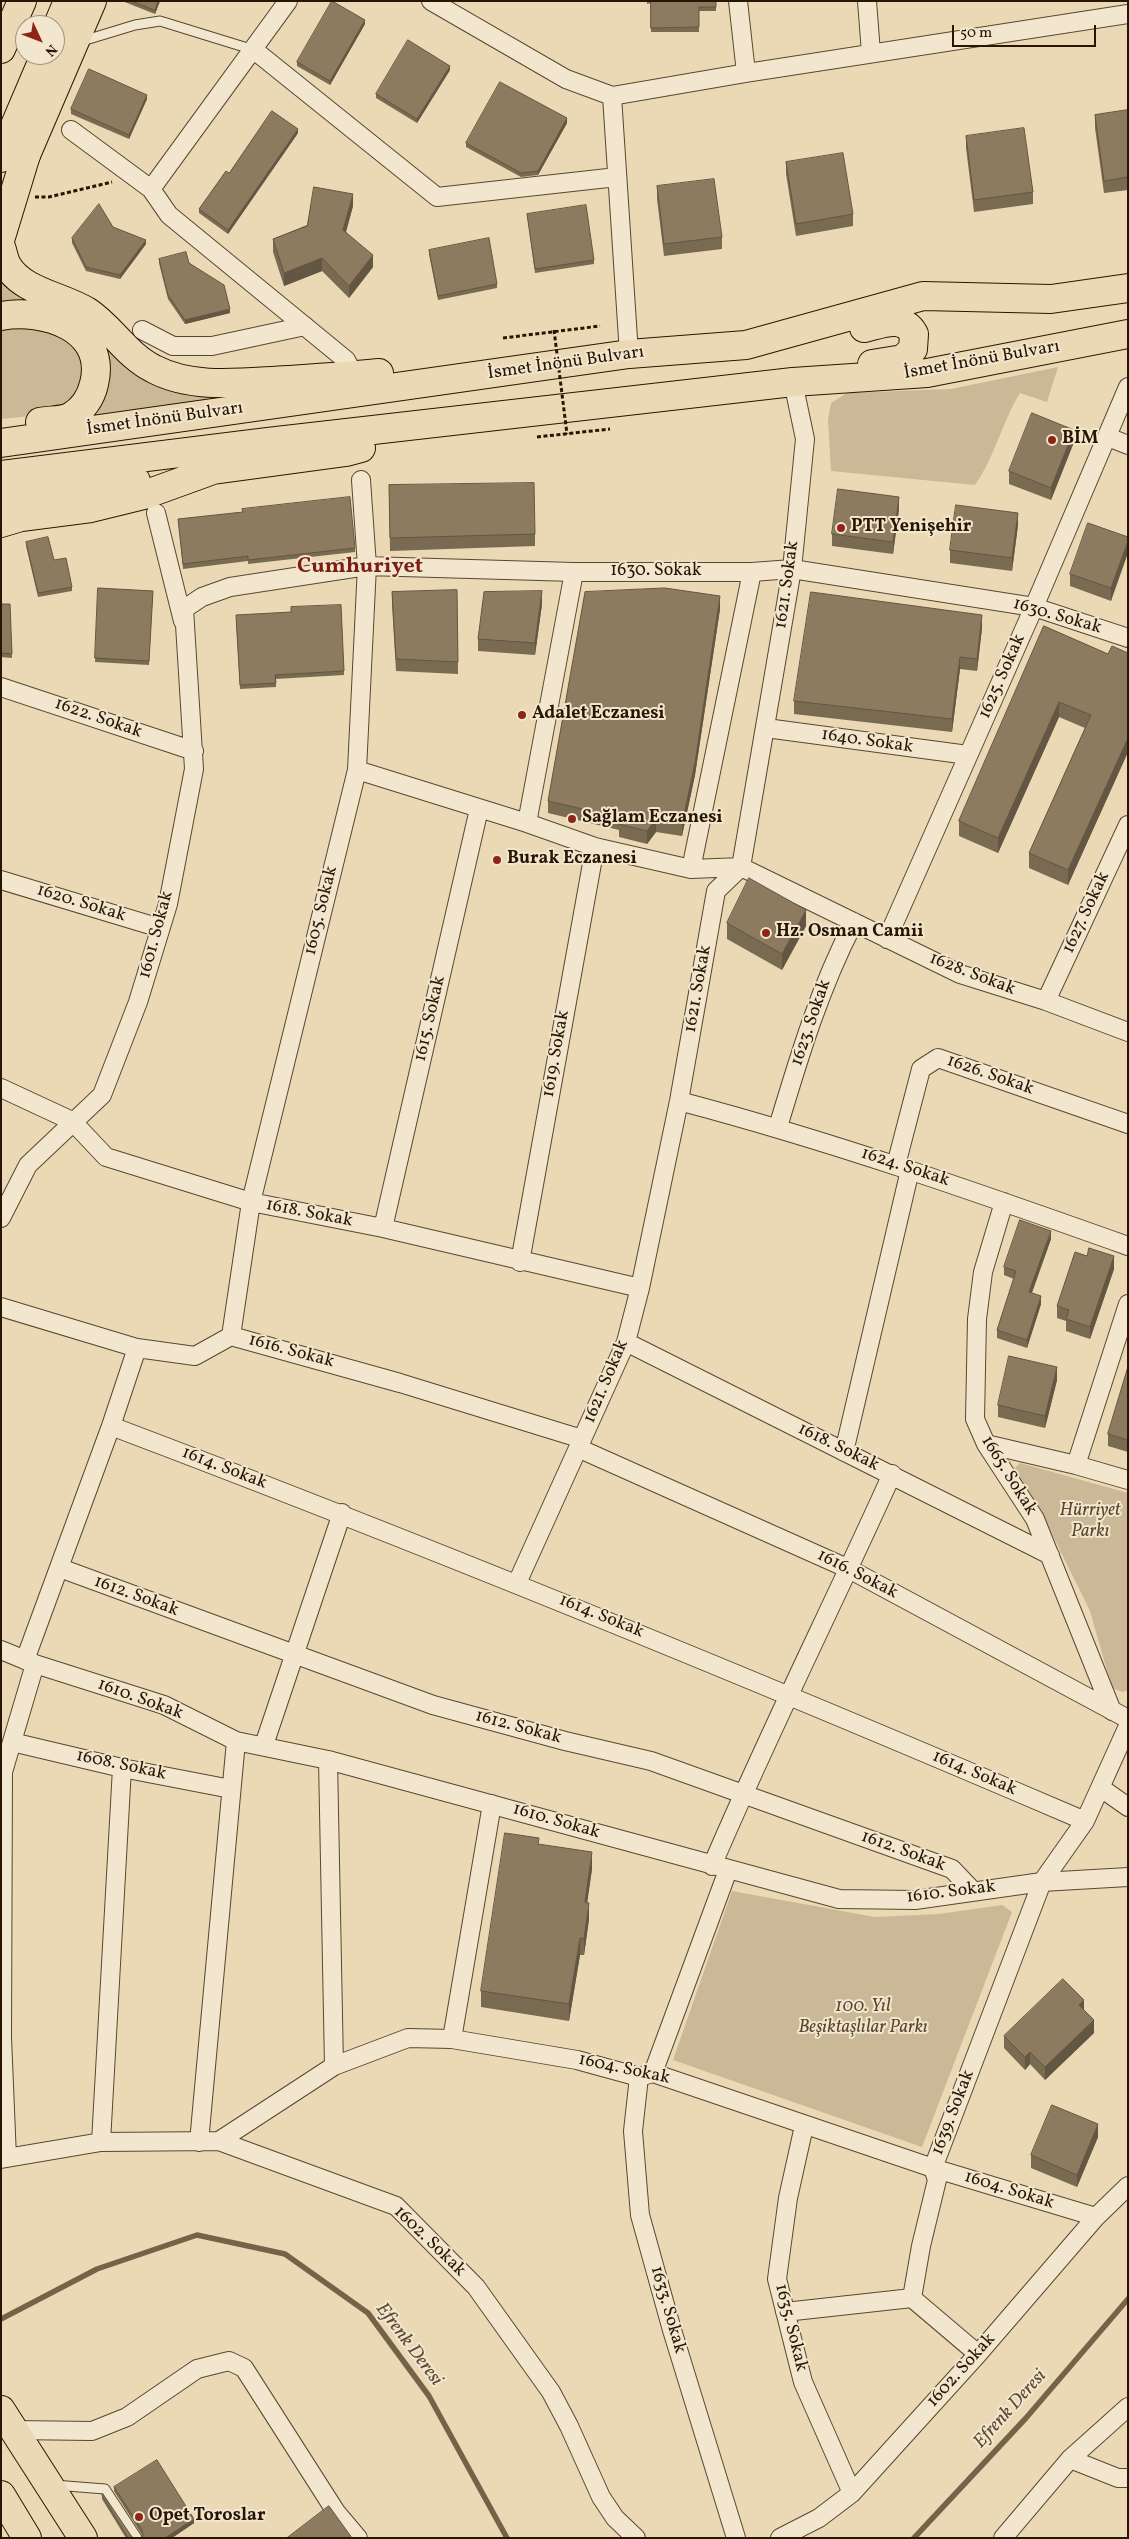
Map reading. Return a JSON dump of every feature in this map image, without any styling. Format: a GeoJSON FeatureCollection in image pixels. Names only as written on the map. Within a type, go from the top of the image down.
{"type":"FeatureCollection","features":[{"type":"Feature","properties":{"kind":"main road"},"geometry":{"type":"LineString","coordinates":[[1,50],[22,1]]}},
{"type":"Feature","properties":{"kind":"main road"},"geometry":{"type":"LineString","coordinates":[[65,38],[68,1]]}},
{"type":"Feature","properties":{"kind":"main road"},"geometry":{"type":"LineString","coordinates":[[65,38],[92,1]]}},
{"type":"Feature","properties":{"kind":"main road"},"geometry":{"type":"LineString","coordinates":[[1,213],[13,157],[42,65]]}},
{"type":"Feature","properties":{"kind":"main road"},"geometry":{"type":"LineString","coordinates":[[1,237],[13,157],[53,65]]}},
{"type":"Feature","properties":{"kind":"main road"},"geometry":{"type":"LineString","coordinates":[[1,247],[7,265],[21,279],[38,290],[54,295],[88,313],[123,346],[152,368],[176,378],[201,382],[237,383],[401,371],[462,379]]}},
{"type":"Feature","properties":{"kind":"main road","name":"İsmet İnönü Bulvarı"},"geometry":{"type":"LineString","coordinates":[[1,443],[628,354],[746,345],[923,296],[1051,298],[1128,288]]}},
{"type":"Feature","properties":{"kind":"main road"},"geometry":{"type":"LineString","coordinates":[[1,316],[18,313],[37,314],[67,325],[84,338],[90,348],[96,368],[92,391],[86,402],[68,418],[1,428]]}},
{"type":"Feature","properties":{"kind":"main road"},"geometry":{"type":"LineString","coordinates":[[746,345],[817,339],[892,322],[899,322],[910,328],[915,341],[913,349],[903,359],[794,374],[748,387]]}},
{"type":"Feature","properties":{"kind":"main road","name":"İsmet İnönü Bulvarı"},"geometry":{"type":"LineString","coordinates":[[1,476],[268,442],[793,382],[927,374],[1128,334]]}},
{"type":"Feature","properties":{"kind":"main road"},"geometry":{"type":"LineString","coordinates":[[1,501],[346,452],[455,421]]}},
{"type":"Feature","properties":{"kind":"main road"},"geometry":{"type":"LineString","coordinates":[[1,523],[21,518],[91,508],[144,495],[213,470]]}},
{"type":"Feature","properties":{"kind":"main road"},"geometry":{"type":"LineString","coordinates":[[8,2420],[83,2538]]}},
{"type":"Feature","properties":{"kind":"main road"},"geometry":{"type":"LineString","coordinates":[[1,2495],[27,2538]]}},
{"type":"Feature","properties":{"kind":"street"},"geometry":{"type":"LineString","coordinates":[[151,189],[288,1]]}},
{"type":"Feature","properties":{"kind":"street"},"geometry":{"type":"LineString","coordinates":[[431,1],[566,79],[612,96],[871,53],[1128,14]]}},
{"type":"Feature","properties":{"kind":"street"},"geometry":{"type":"LineString","coordinates":[[738,1],[746,73]]}},
{"type":"Feature","properties":{"kind":"street"},"geometry":{"type":"LineString","coordinates":[[867,1],[871,53]]}},
{"type":"Feature","properties":{"kind":"street"},"geometry":{"type":"LineString","coordinates":[[254,50],[437,197],[617,177]]}},
{"type":"Feature","properties":{"kind":"street"},"geometry":{"type":"LineString","coordinates":[[612,96],[628,354]]}},
{"type":"Feature","properties":{"kind":"street"},"geometry":{"type":"LineString","coordinates":[[71,130],[151,189],[169,215],[346,360],[354,375]]}},
{"type":"Feature","properties":{"kind":"street"},"geometry":{"type":"LineString","coordinates":[[142,330],[173,346],[212,346],[305,326]]}},
{"type":"Feature","properties":{"kind":"street","name":"1621. Sokak"},"geometry":{"type":"LineString","coordinates":[[517,1583],[626,1342],[640,1288],[679,1102],[716,891],[741,867],[792,569],[805,438],[793,382]]}},
{"type":"Feature","properties":{"kind":"street","name":"1625. Sokak"},"geometry":{"type":"LineString","coordinates":[[887,939],[1034,607],[1128,387]]}},
{"type":"Feature","properties":{"kind":"street"},"geometry":{"type":"LineString","coordinates":[[1108,437],[1128,445]]}},
{"type":"Feature","properties":{"kind":"street","name":"1605. Sokak"},"geometry":{"type":"LineString","coordinates":[[231,1336],[250,1202],[357,770],[361,730],[367,566],[361,480]]}},
{"type":"Feature","properties":{"kind":"street"},"geometry":{"type":"LineString","coordinates":[[156,513],[186,633]]}},
{"type":"Feature","properties":{"kind":"street","name":"1630. Sokak"},"geometry":{"type":"LineString","coordinates":[[184,609],[202,597],[230,587],[367,566],[574,572],[752,572],[792,569],[1034,607],[1128,638]]}},
{"type":"Feature","properties":{"kind":"street"},"geometry":{"type":"LineString","coordinates":[[527,823],[574,572]]}},
{"type":"Feature","properties":{"kind":"street"},"geometry":{"type":"LineString","coordinates":[[692,869],[752,572]]}},
{"type":"Feature","properties":{"kind":"street","name":"1601. Sokak"},"geometry":{"type":"LineString","coordinates":[[1,1218],[28,1164],[102,1095],[138,1002],[168,904],[194,768],[184,609]]}},
{"type":"Feature","properties":{"kind":"street","name":"1622. Sokak"},"geometry":{"type":"LineString","coordinates":[[1,686],[194,751]]}},
{"type":"Feature","properties":{"kind":"street","name":"1640. Sokak"},"geometry":{"type":"LineString","coordinates":[[766,728],[968,755]]}},
{"type":"Feature","properties":{"kind":"street"},"geometry":{"type":"LineString","coordinates":[[357,770],[527,823],[595,847],[692,869],[741,867]]}},
{"type":"Feature","properties":{"kind":"street","name":"1615. Sokak"},"geometry":{"type":"LineString","coordinates":[[384,1228],[478,809]]}},
{"type":"Feature","properties":{"kind":"street","name":"1627. Sokak"},"geometry":{"type":"LineString","coordinates":[[1046,1001],[1128,824]]}},
{"type":"Feature","properties":{"kind":"street","name":"1619. Sokak"},"geometry":{"type":"LineString","coordinates":[[520,1262],[595,847]]}},
{"type":"Feature","properties":{"kind":"street","name":"1628. Sokak"},"geometry":{"type":"LineString","coordinates":[[741,867],[960,974],[1046,1001],[1128,1032]]}},
{"type":"Feature","properties":{"kind":"street","name":"1620. Sokak"},"geometry":{"type":"LineString","coordinates":[[1,880],[160,928]]}},
{"type":"Feature","properties":{"kind":"street","name":"1623. Sokak"},"geometry":{"type":"LineString","coordinates":[[778,1127],[794,1071],[832,964],[854,922]]}},
{"type":"Feature","properties":{"kind":"street","name":"1626. Sokak"},"geometry":{"type":"LineString","coordinates":[[903,1168],[921,1069],[938,1058],[1128,1124]]}},
{"type":"Feature","properties":{"kind":"street","name":"1618. Sokak"},"geometry":{"type":"LineString","coordinates":[[1,1088],[72,1121],[106,1157],[250,1202],[384,1228],[520,1262],[640,1288]]}},
{"type":"Feature","properties":{"kind":"street","name":"1624. Sokak"},"geometry":{"type":"LineString","coordinates":[[679,1102],[778,1127],[1004,1202],[1128,1246]]}},
{"type":"Feature","properties":{"kind":"street"},"geometry":{"type":"LineString","coordinates":[[844,1452],[903,1168]]}},
{"type":"Feature","properties":{"kind":"street","name":"1665. Sokak"},"geometry":{"type":"LineString","coordinates":[[1004,1202],[983,1272],[977,1319],[975,1419],[986,1444],[1035,1518],[1120,1715]]}},
{"type":"Feature","properties":{"kind":"street"},"geometry":{"type":"LineString","coordinates":[[1076,1465],[1128,1304]]}},
{"type":"Feature","properties":{"kind":"street","name":"1616. Sokak"},"geometry":{"type":"LineString","coordinates":[[1,1306],[136,1348],[195,1356],[231,1336],[400,1382],[580,1444],[849,1570],[1120,1715]]}},
{"type":"Feature","properties":{"kind":"street","name":"1618. Sokak"},"geometry":{"type":"LineString","coordinates":[[626,1342],[1050,1555]]}},
{"type":"Feature","properties":{"kind":"street"},"geometry":{"type":"LineString","coordinates":[[4,2158],[2,1772],[12,1742],[30,1662],[60,1568],[111,1426],[136,1348]]}},
{"type":"Feature","properties":{"kind":"street","name":"1614. Sokak"},"geometry":{"type":"LineString","coordinates":[[111,1426],[342,1513],[517,1583],[791,1695],[1085,1822]]}},
{"type":"Feature","properties":{"kind":"street"},"geometry":{"type":"LineString","coordinates":[[986,1444],[1076,1465],[1128,1480]]}},
{"type":"Feature","properties":{"kind":"street","name":"1633. Sokak"},"geometry":{"type":"LineString","coordinates":[[736,2538],[672,2330],[640,2215],[633,2131],[646,2075],[720,1868],[742,1795],[791,1695],[892,1474]]}},
{"type":"Feature","properties":{"kind":"street"},"geometry":{"type":"LineString","coordinates":[[264,1745],[292,1655],[342,1513]]}},
{"type":"Feature","properties":{"kind":"street","name":"1612. Sokak"},"geometry":{"type":"LineString","coordinates":[[60,1568],[292,1655],[433,1705],[565,1742],[651,1761],[742,1795],[952,1868],[972,1890]]}},
{"type":"Feature","properties":{"kind":"street","name":"1610. Sokak"},"geometry":{"type":"LineString","coordinates":[[1,1650],[30,1662],[164,1705],[236,1741],[264,1745],[328,1760],[839,1900],[916,1900],[972,1890],[1042,1882],[1128,1876]]}},
{"type":"Feature","properties":{"kind":"street","name":"1639. Sokak"},"geometry":{"type":"LineString","coordinates":[[912,2298],[921,2246],[937,2180],[933,2168],[1042,1882],[1085,1822],[1102,1788],[1128,1726]]}},
{"type":"Feature","properties":{"kind":"street"},"geometry":{"type":"LineString","coordinates":[[199,2142],[236,1741]]}},
{"type":"Feature","properties":{"kind":"street","name":"1608. Sokak"},"geometry":{"type":"LineString","coordinates":[[12,1742],[122,1768],[231,1788]]}},
{"type":"Feature","properties":{"kind":"street"},"geometry":{"type":"LineString","coordinates":[[328,1760],[334,2066]]}},
{"type":"Feature","properties":{"kind":"street"},"geometry":{"type":"LineString","coordinates":[[101,2142],[122,1768]]}},
{"type":"Feature","properties":{"kind":"street"},"geometry":{"type":"LineString","coordinates":[[1102,1788],[1128,1807]]}},
{"type":"Feature","properties":{"kind":"street"},"geometry":{"type":"LineString","coordinates":[[452,2040],[492,1804]]}},
{"type":"Feature","properties":{"kind":"street","name":"1604. Sokak"},"geometry":{"type":"LineString","coordinates":[[219,2141],[334,2066],[408,2038],[452,2040],[577,2060],[646,2075],[933,2168],[1096,2217]]}},
{"type":"Feature","properties":{"kind":"street","name":"1635. Sokak"},"geometry":{"type":"LineString","coordinates":[[804,2126],[788,2198],[777,2279],[803,2382],[852,2493]]}},
{"type":"Feature","properties":{"kind":"street","name":"1602. Sokak"},"geometry":{"type":"LineString","coordinates":[[4,2158],[101,2142],[219,2141],[396,2206],[481,2294],[551,2392],[601,2497],[615,2518],[636,2538]]}},
{"type":"Feature","properties":{"kind":"street","name":"1602. Sokak"},"geometry":{"type":"LineString","coordinates":[[780,2538],[819,2518],[852,2493],[978,2354],[1096,2217],[1128,2186]]}},
{"type":"Feature","properties":{"kind":"street"},"geometry":{"type":"LineString","coordinates":[[785,2312],[912,2298],[978,2354]]}},
{"type":"Feature","properties":{"kind":"street"},"geometry":{"type":"LineString","coordinates":[[8,2420],[92,2431],[127,2417],[197,2369],[228,2361],[244,2368],[336,2512],[358,2538]]}},
{"type":"Feature","properties":{"kind":"street"},"geometry":{"type":"LineString","coordinates":[[1003,2538],[1070,2459],[1128,2407]]}},
{"type":"Feature","properties":{"kind":"street"},"geometry":{"type":"LineString","coordinates":[[1070,2459],[1118,2478],[1128,2478]]}},
{"type":"Feature","properties":{"kind":"lane"},"geometry":{"type":"LineString","coordinates":[[65,38],[160,21],[254,50]]}},
{"type":"Feature","properties":{"kind":"lane"},"geometry":{"type":"LineString","coordinates":[[50,2485],[105,2489],[137,2538]]}},
{"type":"Feature","properties":{"kind":"path"},"geometry":{"type":"LineString","coordinates":[[27,197],[49,197],[135,176]]}},
{"type":"Feature","properties":{"kind":"path"},"geometry":{"type":"LineString","coordinates":[[503,338],[554,330],[600,326]]}},
{"type":"Feature","properties":{"kind":"path"},"geometry":{"type":"LineString","coordinates":[[554,330],[567,434]]}},
{"type":"Feature","properties":{"kind":"path"},"geometry":{"type":"LineString","coordinates":[[528,438],[610,429]]}},
{"type":"Feature","properties":{"kind":"green space"},"geometry":{"type":"Polygon","coordinates":[[[1,274],[29,301],[1,303],[1,274]]]}},
{"type":"Feature","properties":{"kind":"green space"},"geometry":{"type":"Polygon","coordinates":[[[1,322],[49,322],[86,351],[84,392],[59,413],[1,419],[1,322]]]}},
{"type":"Feature","properties":{"kind":"green space"},"geometry":{"type":"Polygon","coordinates":[[[105,347],[133,369],[162,385],[194,395],[230,399],[88,417],[105,347]]]}},
{"type":"Feature","properties":{"kind":"green space"},"geometry":{"type":"Polygon","coordinates":[[[1058,367],[1047,402],[1020,393],[988,463],[975,485],[831,471],[828,420],[831,403],[847,393],[951,389],[1058,367]]]}},
{"type":"Feature","properties":{"kind":"green space","name":"Hürriyet Parkı"},"geometry":{"type":"Polygon","coordinates":[[[1020,1463],[1128,1493],[1128,1690],[1123,1692],[1112,1688],[1090,1611],[1053,1536],[1013,1470],[1020,1463]]]}},
{"type":"Feature","properties":{"kind":"green space","name":"100. Yıl Beşiktaşlılar Parkı"},"geometry":{"type":"Polygon","coordinates":[[[732,1891],[875,1917],[939,1914],[1002,1905],[1012,1912],[922,2147],[673,2060],[732,1891]]]}},
{"type":"Feature","properties":{"kind":"building"},"geometry":{"type":"Polygon","coordinates":[[[132,1],[158,1],[155,10],[132,1]]]}},
{"type":"Feature","properties":{"kind":"building"},"geometry":{"type":"Polygon","coordinates":[[[332,1],[365,20],[330,81],[297,62],[332,1]]]}},
{"type":"Feature","properties":{"kind":"building"},"geometry":{"type":"Polygon","coordinates":[[[651,1],[716,1],[716,7],[699,7],[699,27],[651,28],[651,1]]]}},
{"type":"Feature","properties":{"kind":"building"},"geometry":{"type":"Polygon","coordinates":[[[408,40],[450,66],[417,119],[376,94],[408,40]]]}},
{"type":"Feature","properties":{"kind":"building"},"geometry":{"type":"Polygon","coordinates":[[[89,69],[147,95],[129,135],[71,109],[89,69]]]}},
{"type":"Feature","properties":{"kind":"building"},"geometry":{"type":"Polygon","coordinates":[[[500,82],[567,118],[538,171],[521,173],[466,143],[500,82]]]}},
{"type":"Feature","properties":{"kind":"building"},"geometry":{"type":"Polygon","coordinates":[[[1128,110],[1128,177],[1104,181],[1095,115],[1128,110]]]}},
{"type":"Feature","properties":{"kind":"building"},"geometry":{"type":"Polygon","coordinates":[[[272,111],[298,129],[228,230],[199,209],[226,171],[229,173],[272,111]]]}},
{"type":"Feature","properties":{"kind":"building"},"geometry":{"type":"Polygon","coordinates":[[[1024,128],[1033,192],[974,200],[966,136],[1024,128]]]}},
{"type":"Feature","properties":{"kind":"building"},"geometry":{"type":"Polygon","coordinates":[[[843,153],[853,214],[796,224],[786,162],[843,153]]]}},
{"type":"Feature","properties":{"kind":"building"},"geometry":{"type":"Polygon","coordinates":[[[714,179],[722,237],[664,244],[657,186],[714,179]]]}},
{"type":"Feature","properties":{"kind":"building"},"geometry":{"type":"Polygon","coordinates":[[[314,187],[353,194],[343,230],[373,255],[349,286],[322,258],[284,273],[273,239],[307,226],[314,187]]]}},
{"type":"Feature","properties":{"kind":"building"},"geometry":{"type":"Polygon","coordinates":[[[99,204],[113,227],[146,240],[120,275],[86,267],[72,238],[99,204]]]}},
{"type":"Feature","properties":{"kind":"building"},"geometry":{"type":"Polygon","coordinates":[[[586,205],[594,260],[535,269],[527,214],[586,205]]]}},
{"type":"Feature","properties":{"kind":"building"},"geometry":{"type":"Polygon","coordinates":[[[489,238],[497,284],[438,296],[429,250],[489,238]]]}},
{"type":"Feature","properties":{"kind":"building"},"geometry":{"type":"Polygon","coordinates":[[[186,252],[189,263],[224,285],[230,309],[185,320],[168,295],[159,259],[186,252]]]}},
{"type":"Feature","properties":{"kind":"building"},"geometry":{"type":"Polygon","coordinates":[[[1032,413],[1074,430],[1051,488],[1009,471],[1032,413]]]}},
{"type":"Feature","properties":{"kind":"building"},"geometry":{"type":"Polygon","coordinates":[[[534,483],[535,534],[390,538],[389,485],[534,483]]]}},
{"type":"Feature","properties":{"kind":"building"},"geometry":{"type":"Polygon","coordinates":[[[838,489],[899,497],[893,542],[832,534],[838,489]]]}},
{"type":"Feature","properties":{"kind":"building"},"geometry":{"type":"Polygon","coordinates":[[[350,497],[355,548],[248,560],[248,556],[183,564],[178,519],[243,512],[242,509],[350,497]]]}},
{"type":"Feature","properties":{"kind":"building"},"geometry":{"type":"Polygon","coordinates":[[[956,505],[1018,513],[1012,558],[950,550],[956,505]]]}},
{"type":"Feature","properties":{"kind":"building"},"geometry":{"type":"Polygon","coordinates":[[[1088,523],[1128,537],[1111,588],[1070,574],[1088,523]]]}},
{"type":"Feature","properties":{"kind":"building"},"geometry":{"type":"Polygon","coordinates":[[[48,537],[54,560],[66,558],[72,587],[38,593],[26,542],[48,537]]]}},
{"type":"Feature","properties":{"kind":"building"},"geometry":{"type":"Polygon","coordinates":[[[98,588],[153,591],[149,661],[95,658],[98,588]]]}},
{"type":"Feature","properties":{"kind":"building"},"geometry":{"type":"Polygon","coordinates":[[[665,588],[720,596],[695,763],[682,824],[656,819],[647,831],[619,824],[621,818],[548,801],[585,592],[665,588]]]}},
{"type":"Feature","properties":{"kind":"building"},"geometry":{"type":"Polygon","coordinates":[[[457,590],[458,662],[396,659],[392,592],[457,590]]]}},
{"type":"Feature","properties":{"kind":"building"},"geometry":{"type":"Polygon","coordinates":[[[542,591],[535,643],[478,639],[484,592],[542,591]]]}},
{"type":"Feature","properties":{"kind":"building"},"geometry":{"type":"Polygon","coordinates":[[[811,592],[982,615],[977,659],[960,657],[952,719],[794,701],[811,592]]]}},
{"type":"Feature","properties":{"kind":"building"},"geometry":{"type":"Polygon","coordinates":[[[1,604],[10,604],[12,654],[1,653],[1,604]]]}},
{"type":"Feature","properties":{"kind":"building"},"geometry":{"type":"Polygon","coordinates":[[[341,605],[344,671],[275,675],[276,683],[240,685],[236,615],[291,612],[291,607],[341,605]]]}},
{"type":"Feature","properties":{"kind":"building"},"geometry":{"type":"Polygon","coordinates":[[[1044,626],[1108,654],[1112,646],[1128,653],[1128,738],[1068,870],[1029,853],[1091,715],[1059,702],[998,838],[959,821],[1044,626]]]}},
{"type":"Feature","properties":{"kind":"building","name":"Hz. Osman Camii"},"geometry":{"type":"Polygon","coordinates":[[[749,878],[806,910],[782,954],[727,923],[749,878]]]}},
{"type":"Feature","properties":{"kind":"building"},"geometry":{"type":"Polygon","coordinates":[[[1020,1220],[1051,1231],[1029,1292],[1041,1296],[1027,1340],[997,1330],[1016,1271],[1004,1267],[1020,1220]]]}},
{"type":"Feature","properties":{"kind":"building"},"geometry":{"type":"Polygon","coordinates":[[[1089,1248],[1114,1256],[1090,1327],[1066,1319],[1069,1310],[1057,1306],[1075,1252],[1087,1256],[1089,1248]]]}},
{"type":"Feature","properties":{"kind":"building"},"geometry":{"type":"Polygon","coordinates":[[[1009,1356],[1057,1367],[1045,1416],[998,1405],[1009,1356]]]}},
{"type":"Feature","properties":{"kind":"building"},"geometry":{"type":"Polygon","coordinates":[[[1128,1367],[1128,1440],[1108,1434],[1128,1367]]]}},
{"type":"Feature","properties":{"kind":"building"},"geometry":{"type":"Polygon","coordinates":[[[505,1833],[539,1838],[538,1844],[592,1852],[585,1902],[589,1903],[584,1939],[580,1938],[569,2004],[481,1991],[505,1833]]]}},
{"type":"Feature","properties":{"kind":"building"},"geometry":{"type":"Polygon","coordinates":[[[1063,1979],[1084,2000],[1079,2005],[1094,2020],[1045,2067],[1030,2052],[1025,2057],[1004,2036],[1063,1979]]]}},
{"type":"Feature","properties":{"kind":"building"},"geometry":{"type":"Polygon","coordinates":[[[1052,2105],[1098,2124],[1077,2175],[1031,2155],[1052,2105]]]}},
{"type":"Feature","properties":{"kind":"building"},"geometry":{"type":"Polygon","coordinates":[[[157,2460],[194,2519],[165,2538],[141,2538],[143,2536],[142,2530],[114,2487],[157,2460]]]}},
{"type":"Feature","properties":{"kind":"building"},"geometry":{"type":"Polygon","coordinates":[[[103,2494],[132,2537],[134,2538],[128,2538],[103,2494]]]}},
{"type":"Feature","properties":{"kind":"building"},"geometry":{"type":"Polygon","coordinates":[[[329,2506],[352,2538],[287,2538],[329,2506]]]}},
{"type":"Feature","properties":{"kind":"waterway","name":"Efrenk Deresi"},"geometry":{"type":"LineString","coordinates":[[1,2319],[97,2269],[197,2235],[285,2254],[368,2313],[429,2396],[507,2538]]}},
{"type":"Feature","properties":{"kind":"waterway","name":"Efrenk Deresi"},"geometry":{"type":"LineString","coordinates":[[914,2538],[1026,2418],[1128,2299]]}},
{"type":"Feature","properties":{"kind":"place","name":"BİM"},"geometry":{"type":"Point","coordinates":[1052,440]}},
{"type":"Feature","properties":{"kind":"place","name":"PTT Yenişehir"},"geometry":{"type":"Point","coordinates":[841,528]}},
{"type":"Feature","properties":{"kind":"place","name":"Adalet Eczanesi"},"geometry":{"type":"Point","coordinates":[522,715]}},
{"type":"Feature","properties":{"kind":"place","name":"Sağlam Eczanesi"},"geometry":{"type":"Point","coordinates":[572,819]}},
{"type":"Feature","properties":{"kind":"place","name":"Burak Eczanesi"},"geometry":{"type":"Point","coordinates":[497,860]}},
{"type":"Feature","properties":{"kind":"place","name":"Hz. Osman Camii"},"geometry":{"type":"Point","coordinates":[766,933]}},
{"type":"Feature","properties":{"kind":"place","name":"Opet Toroslar"},"geometry":{"type":"Point","coordinates":[139,2517]}},
{"type":"Feature","properties":{"kind":"district","name":"Cumhuriyet"},"geometry":{"type":"Point","coordinates":[360,568]}}]}
